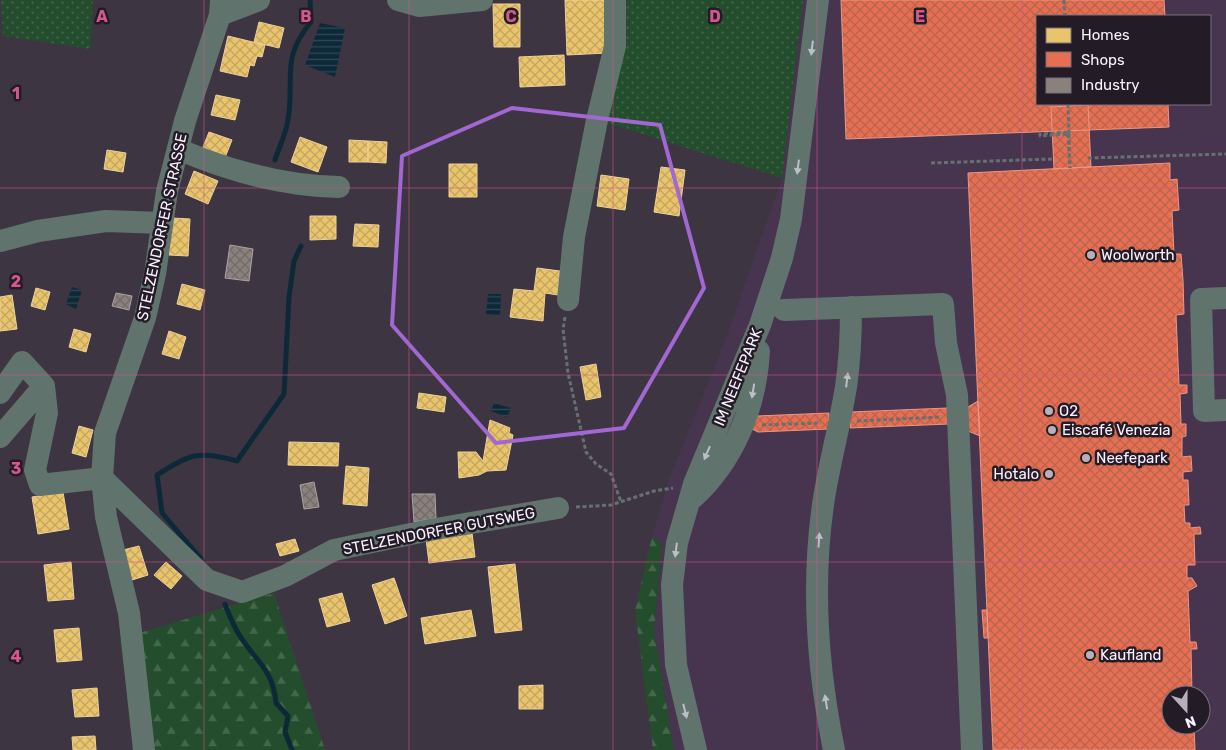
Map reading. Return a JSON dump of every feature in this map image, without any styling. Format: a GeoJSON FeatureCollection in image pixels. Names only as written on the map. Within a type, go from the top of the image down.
{"type":"FeatureCollection","features":[{"type":"Feature","properties":{"kind":"street"},"geometry":{"type":"LineString","coordinates":[[221,7],[259,0]]}},
{"type":"Feature","properties":{"kind":"street"},"geometry":{"type":"LineString","coordinates":[[398,0],[419,6],[482,0]]}},
{"type":"Feature","properties":{"kind":"street"},"geometry":{"type":"LineString","coordinates":[[568,300],[574,237],[597,120],[615,46],[615,0]]}},
{"type":"Feature","properties":{"kind":"street","name":"IM NEEFEPARK"},"geometry":{"type":"LineString","coordinates":[[696,750],[676,665],[672,624],[672,585],[683,488],[760,325],[782,258],[791,219],[818,0]]}},
{"type":"Feature","properties":{"kind":"street","name":"STELZENDORFER STRASSE"},"geometry":{"type":"LineString","coordinates":[[144,750],[129,613],[106,517],[102,478],[105,433],[145,318],[155,274],[162,223],[178,149],[221,7]]}},
{"type":"Feature","properties":{"kind":"street"},"geometry":{"type":"LineString","coordinates":[[178,149],[197,157],[284,183],[308,187],[339,187]]}},
{"type":"Feature","properties":{"kind":"street"},"geometry":{"type":"LineString","coordinates":[[0,241],[38,231],[106,221],[162,223]]}},
{"type":"Feature","properties":{"kind":"street"},"geometry":{"type":"LineString","coordinates":[[1226,298],[1201,299],[1204,411],[1226,410]]}},
{"type":"Feature","properties":{"kind":"street"},"geometry":{"type":"LineString","coordinates":[[784,310],[943,304],[946,343],[957,395],[972,750]]}},
{"type":"Feature","properties":{"kind":"street"},"geometry":{"type":"LineString","coordinates":[[834,750],[819,658],[817,579],[824,498],[851,348],[851,307]]}},
{"type":"Feature","properties":{"kind":"street"},"geometry":{"type":"LineString","coordinates":[[683,488],[708,484],[725,462],[752,401],[758,360],[760,325]]}},
{"type":"Feature","properties":{"kind":"street"},"geometry":{"type":"LineString","coordinates":[[22,362],[44,386],[47,413],[35,470],[40,485],[102,478]]}},
{"type":"Feature","properties":{"kind":"street"},"geometry":{"type":"LineString","coordinates":[[0,376],[22,362]]}},
{"type":"Feature","properties":{"kind":"street"},"geometry":{"type":"LineString","coordinates":[[0,393],[22,362]]}},
{"type":"Feature","properties":{"kind":"street"},"geometry":{"type":"LineString","coordinates":[[0,437],[44,386]]}},
{"type":"Feature","properties":{"kind":"street","name":"STELZENDORFER GUTSWEG"},"geometry":{"type":"LineString","coordinates":[[102,478],[206,580],[242,592],[285,576],[334,550],[430,530],[558,508]]}},
{"type":"Feature","properties":{"kind":"path"},"geometry":{"type":"LineString","coordinates":[[1064,0],[1065,15]]}},
{"type":"Feature","properties":{"kind":"path"},"geometry":{"type":"LineString","coordinates":[[1068,105],[1070,168]]}},
{"type":"Feature","properties":{"kind":"path"},"geometry":{"type":"LineString","coordinates":[[1068,110],[1069,133]]}},
{"type":"Feature","properties":{"kind":"path"},"geometry":{"type":"LineString","coordinates":[[1069,133],[1040,136],[1040,134],[1069,133]]}},
{"type":"Feature","properties":{"kind":"path"},"geometry":{"type":"LineString","coordinates":[[1088,158],[1226,154]]}},
{"type":"Feature","properties":{"kind":"path"},"geometry":{"type":"LineString","coordinates":[[931,163],[1052,159]]}},
{"type":"Feature","properties":{"kind":"path"},"geometry":{"type":"LineString","coordinates":[[568,300],[563,329],[568,373],[586,452],[596,464],[611,474],[621,502]]}},
{"type":"Feature","properties":{"kind":"path"},"geometry":{"type":"LineString","coordinates":[[752,401],[760,404],[760,425],[958,416]]}},
{"type":"Feature","properties":{"kind":"path"},"geometry":{"type":"LineString","coordinates":[[558,508],[621,502],[654,491],[683,488]]}},
{"type":"Feature","properties":{"kind":"highlighted area"},"geometry":{"type":"Polygon","coordinates":[[[512,108],[660,125],[704,288],[624,428],[496,443],[392,325],[402,156],[512,108]]]}},
{"type":"Feature","properties":{"kind":"shaded area","name":"Neefepark"},"geometry":{"type":"Polygon","coordinates":[[[803,0],[1226,0],[1226,750],[674,750],[654,631],[662,544],[652,537],[669,479],[724,344],[782,178],[803,0]]]}},
{"type":"Feature","properties":{"kind":"green space"},"geometry":{"type":"Polygon","coordinates":[[[1,0],[93,0],[90,49],[3,36],[1,0]]]}},
{"type":"Feature","properties":{"kind":"green space"},"geometry":{"type":"Polygon","coordinates":[[[623,0],[803,0],[782,178],[604,122],[623,0]]]}},
{"type":"Feature","properties":{"kind":"green space"},"geometry":{"type":"Polygon","coordinates":[[[652,537],[662,544],[654,631],[674,750],[653,750],[635,610],[652,537]]]}},
{"type":"Feature","properties":{"kind":"green space"},"geometry":{"type":"Polygon","coordinates":[[[274,593],[325,750],[138,750],[119,639],[274,593]]]}},
{"type":"Feature","properties":{"kind":"water"},"geometry":{"type":"Polygon","coordinates":[[[320,23],[345,28],[335,77],[305,65],[320,23]]]}},
{"type":"Feature","properties":{"kind":"water"},"geometry":{"type":"Polygon","coordinates":[[[72,287],[82,290],[76,309],[66,304],[72,287]]]}},
{"type":"Feature","properties":{"kind":"water"},"geometry":{"type":"Polygon","coordinates":[[[488,294],[501,294],[500,315],[486,314],[488,294]]]}},
{"type":"Feature","properties":{"kind":"water"},"geometry":{"type":"Polygon","coordinates":[[[494,403],[511,408],[507,417],[491,411],[494,403]]]}},
{"type":"Feature","properties":{"kind":"building: Homes"},"geometry":{"type":"Polygon","coordinates":[[[565,0],[605,0],[607,53],[567,55],[565,0]]]}},
{"type":"Feature","properties":{"kind":"building: Homes"},"geometry":{"type":"Polygon","coordinates":[[[493,4],[520,4],[520,47],[494,47],[493,4]]]}},
{"type":"Feature","properties":{"kind":"building: Homes"},"geometry":{"type":"Polygon","coordinates":[[[259,22],[284,28],[279,48],[254,42],[259,22]]]}},
{"type":"Feature","properties":{"kind":"building: Homes"},"geometry":{"type":"Polygon","coordinates":[[[228,36],[265,45],[262,57],[257,56],[254,66],[250,65],[247,77],[220,71],[228,36]]]}},
{"type":"Feature","properties":{"kind":"building: Homes"},"geometry":{"type":"Polygon","coordinates":[[[564,55],[565,85],[520,87],[519,57],[564,55]]]}},
{"type":"Feature","properties":{"kind":"building: Homes"},"geometry":{"type":"Polygon","coordinates":[[[216,95],[240,100],[235,120],[211,115],[216,95]]]}},
{"type":"Feature","properties":{"kind":"building: Homes"},"geometry":{"type":"Polygon","coordinates":[[[209,132],[232,140],[224,160],[201,152],[209,132]]]}},
{"type":"Feature","properties":{"kind":"building: Homes"},"geometry":{"type":"Polygon","coordinates":[[[300,137],[327,147],[318,172],[291,162],[300,137]]]}},
{"type":"Feature","properties":{"kind":"building: Homes"},"geometry":{"type":"Polygon","coordinates":[[[349,140],[368,141],[368,162],[349,162],[349,140]]]}},
{"type":"Feature","properties":{"kind":"building: Homes"},"geometry":{"type":"Polygon","coordinates":[[[368,141],[387,142],[386,163],[368,162],[368,141]]]}},
{"type":"Feature","properties":{"kind":"building: Homes"},"geometry":{"type":"Polygon","coordinates":[[[107,150],[126,153],[123,172],[104,169],[107,150]]]}},
{"type":"Feature","properties":{"kind":"building: Homes"},"geometry":{"type":"Polygon","coordinates":[[[449,164],[477,164],[477,197],[449,197],[449,164]]]}},
{"type":"Feature","properties":{"kind":"building: Homes"},"geometry":{"type":"Polygon","coordinates":[[[661,167],[685,170],[679,216],[654,212],[661,167]]]}},
{"type":"Feature","properties":{"kind":"building: Homes"},"geometry":{"type":"Polygon","coordinates":[[[194,171],[218,181],[208,204],[185,194],[194,171]]]}},
{"type":"Feature","properties":{"kind":"building: Homes"},"geometry":{"type":"Polygon","coordinates":[[[601,175],[629,179],[625,210],[597,206],[601,175]]]}},
{"type":"Feature","properties":{"kind":"building: Homes"},"geometry":{"type":"Polygon","coordinates":[[[310,216],[336,216],[336,239],[310,240],[310,216]]]}},
{"type":"Feature","properties":{"kind":"building: Homes"},"geometry":{"type":"Polygon","coordinates":[[[172,218],[190,219],[188,256],[169,255],[172,218]]]}},
{"type":"Feature","properties":{"kind":"building: Homes"},"geometry":{"type":"Polygon","coordinates":[[[355,224],[379,225],[378,247],[353,246],[355,224]]]}},
{"type":"Feature","properties":{"kind":"building: Homes"},"geometry":{"type":"Polygon","coordinates":[[[537,268],[560,271],[558,295],[545,293],[543,321],[510,317],[514,289],[534,291],[537,268]]]}},
{"type":"Feature","properties":{"kind":"building: Homes"},"geometry":{"type":"Polygon","coordinates":[[[182,284],[205,290],[200,310],[177,304],[182,284]]]}},
{"type":"Feature","properties":{"kind":"building: Homes"},"geometry":{"type":"Polygon","coordinates":[[[36,288],[50,292],[45,310],[31,306],[36,288]]]}},
{"type":"Feature","properties":{"kind":"building: Homes"},"geometry":{"type":"Polygon","coordinates":[[[12,295],[17,329],[0,331],[0,297],[12,295]]]}},
{"type":"Feature","properties":{"kind":"building: Homes"},"geometry":{"type":"Polygon","coordinates":[[[74,329],[91,334],[86,352],[69,347],[74,329]]]}},
{"type":"Feature","properties":{"kind":"building: Homes"},"geometry":{"type":"Polygon","coordinates":[[[169,331],[186,337],[179,359],[162,354],[169,331]]]}},
{"type":"Feature","properties":{"kind":"building: Homes"},"geometry":{"type":"Polygon","coordinates":[[[596,364],[601,397],[586,400],[580,367],[596,364]]]}},
{"type":"Feature","properties":{"kind":"building: Homes"},"geometry":{"type":"Polygon","coordinates":[[[419,393],[446,397],[444,412],[417,408],[419,393]]]}},
{"type":"Feature","properties":{"kind":"building: Homes"},"geometry":{"type":"Polygon","coordinates":[[[490,420],[510,428],[509,433],[513,435],[506,470],[487,471],[479,475],[459,478],[458,452],[476,452],[483,461],[490,420]]]}},
{"type":"Feature","properties":{"kind":"building: Homes"},"geometry":{"type":"Polygon","coordinates":[[[79,426],[93,430],[86,457],[72,453],[79,426]]]}},
{"type":"Feature","properties":{"kind":"building: Homes"},"geometry":{"type":"Polygon","coordinates":[[[289,442],[339,443],[338,466],[288,465],[289,442]]]}},
{"type":"Feature","properties":{"kind":"building: Homes"},"geometry":{"type":"Polygon","coordinates":[[[346,466],[369,468],[367,506],[343,504],[346,466]]]}},
{"type":"Feature","properties":{"kind":"building: Homes"},"geometry":{"type":"Polygon","coordinates":[[[63,492],[69,529],[38,534],[32,497],[63,492]]]}},
{"type":"Feature","properties":{"kind":"building: Homes"},"geometry":{"type":"Polygon","coordinates":[[[472,533],[475,557],[429,563],[426,539],[472,533]]]}},
{"type":"Feature","properties":{"kind":"building: Homes"},"geometry":{"type":"Polygon","coordinates":[[[295,539],[299,551],[280,556],[276,544],[295,539]]]}},
{"type":"Feature","properties":{"kind":"building: Homes"},"geometry":{"type":"Polygon","coordinates":[[[139,546],[148,575],[132,580],[123,550],[139,546]]]}},
{"type":"Feature","properties":{"kind":"building: Homes"},"geometry":{"type":"Polygon","coordinates":[[[71,562],[74,599],[48,601],[44,565],[71,562]]]}},
{"type":"Feature","properties":{"kind":"building: Homes"},"geometry":{"type":"Polygon","coordinates":[[[166,562],[182,576],[171,589],[154,575],[166,562]]]}},
{"type":"Feature","properties":{"kind":"building: Homes"},"geometry":{"type":"Polygon","coordinates":[[[515,564],[522,630],[495,633],[488,567],[515,564]]]}},
{"type":"Feature","properties":{"kind":"building: Homes"},"geometry":{"type":"Polygon","coordinates":[[[394,578],[407,616],[385,624],[372,585],[394,578]]]}},
{"type":"Feature","properties":{"kind":"building: Homes"},"geometry":{"type":"Polygon","coordinates":[[[342,593],[350,621],[327,627],[319,599],[342,593]]]}},
{"type":"Feature","properties":{"kind":"building: Homes"},"geometry":{"type":"Polygon","coordinates":[[[471,610],[476,636],[425,644],[421,618],[471,610]]]}},
{"type":"Feature","properties":{"kind":"building: Homes"},"geometry":{"type":"Polygon","coordinates":[[[79,628],[82,660],[57,662],[54,630],[79,628]]]}},
{"type":"Feature","properties":{"kind":"building: Homes"},"geometry":{"type":"Polygon","coordinates":[[[543,685],[543,709],[519,709],[519,686],[543,685]]]}},
{"type":"Feature","properties":{"kind":"building: Homes"},"geometry":{"type":"Polygon","coordinates":[[[97,688],[99,716],[75,717],[72,690],[97,688]]]}},
{"type":"Feature","properties":{"kind":"building: Homes"},"geometry":{"type":"Polygon","coordinates":[[[95,736],[96,750],[73,750],[72,737],[95,736]]]}},
{"type":"Feature","properties":{"kind":"building: Shops"},"geometry":{"type":"Polygon","coordinates":[[[841,0],[1164,0],[1165,15],[1036,15],[1036,105],[1168,105],[1169,127],[846,139],[841,0]]]}},
{"type":"Feature","properties":{"kind":"building: Shops"},"geometry":{"type":"Polygon","coordinates":[[[1088,105],[1091,167],[1054,169],[1051,107],[1088,105]]]}},
{"type":"Feature","properties":{"kind":"building: Shops","name":"Neefepark"},"geometry":{"type":"Polygon","coordinates":[[[1170,163],[1170,180],[1177,179],[1179,210],[1172,211],[1174,254],[1181,254],[1184,314],[1176,315],[1179,385],[1187,385],[1187,393],[1180,394],[1181,424],[1186,424],[1186,436],[1182,437],[1182,457],[1191,456],[1192,471],[1183,472],[1183,480],[1188,480],[1189,505],[1184,505],[1185,523],[1190,523],[1190,528],[1200,527],[1201,534],[1194,534],[1195,565],[1187,565],[1187,578],[1192,578],[1197,586],[1188,591],[1190,642],[1196,642],[1197,649],[1191,649],[1192,685],[1161,685],[1161,735],[1194,735],[1195,750],[993,750],[968,173],[1170,163]]]}},
{"type":"Feature","properties":{"kind":"building: Shops"},"geometry":{"type":"Polygon","coordinates":[[[978,401],[980,436],[968,431],[968,407],[978,401]]]}},
{"type":"Feature","properties":{"kind":"building: Shops"},"geometry":{"type":"Polygon","coordinates":[[[948,408],[949,424],[850,428],[850,412],[948,408]]]}},
{"type":"Feature","properties":{"kind":"building: Shops"},"geometry":{"type":"Polygon","coordinates":[[[829,413],[829,429],[758,432],[750,428],[757,416],[829,413]]]}},
{"type":"Feature","properties":{"kind":"building: Shops"},"geometry":{"type":"Polygon","coordinates":[[[982,610],[987,610],[988,638],[984,638],[982,610]]]}},
{"type":"Feature","properties":{"kind":"building: Industry"},"geometry":{"type":"Polygon","coordinates":[[[230,245],[253,249],[249,281],[225,278],[230,245]]]}},
{"type":"Feature","properties":{"kind":"building: Industry"},"geometry":{"type":"Polygon","coordinates":[[[116,293],[132,296],[129,310],[112,306],[116,293]]]}},
{"type":"Feature","properties":{"kind":"building: Industry"},"geometry":{"type":"Polygon","coordinates":[[[314,482],[319,507],[304,509],[300,485],[314,482]]]}},
{"type":"Feature","properties":{"kind":"building: Industry"},"geometry":{"type":"Polygon","coordinates":[[[412,494],[435,494],[436,518],[414,522],[412,494]]]}},
{"type":"Feature","properties":{"kind":"waterway"},"geometry":{"type":"LineString","coordinates":[[275,160],[288,120],[292,58],[301,35],[311,22],[310,0]]}},
{"type":"Feature","properties":{"kind":"waterway"},"geometry":{"type":"LineString","coordinates":[[203,561],[162,513],[157,475],[178,462],[195,456],[213,456],[237,461],[284,394],[289,297],[294,261],[301,246]]}},
{"type":"Feature","properties":{"kind":"waterway"},"geometry":{"type":"LineString","coordinates":[[225,604],[238,632],[268,674],[272,682],[276,703],[288,716],[285,732],[292,750]]}},
{"type":"Feature","properties":{"kind":"place","name":"Woolworth"},"geometry":{"type":"Point","coordinates":[1091,255]}},
{"type":"Feature","properties":{"kind":"place","name":"O2"},"geometry":{"type":"Point","coordinates":[1049,411]}},
{"type":"Feature","properties":{"kind":"place","name":"Eiscafé Venezia"},"geometry":{"type":"Point","coordinates":[1052,430]}},
{"type":"Feature","properties":{"kind":"place","name":"Neefepark"},"geometry":{"type":"Point","coordinates":[1086,458]}},
{"type":"Feature","properties":{"kind":"place","name":"Hotalo"},"geometry":{"type":"Point","coordinates":[1049,474]}},
{"type":"Feature","properties":{"kind":"place","name":"Kaufland"},"geometry":{"type":"Point","coordinates":[1090,655]}}]}
